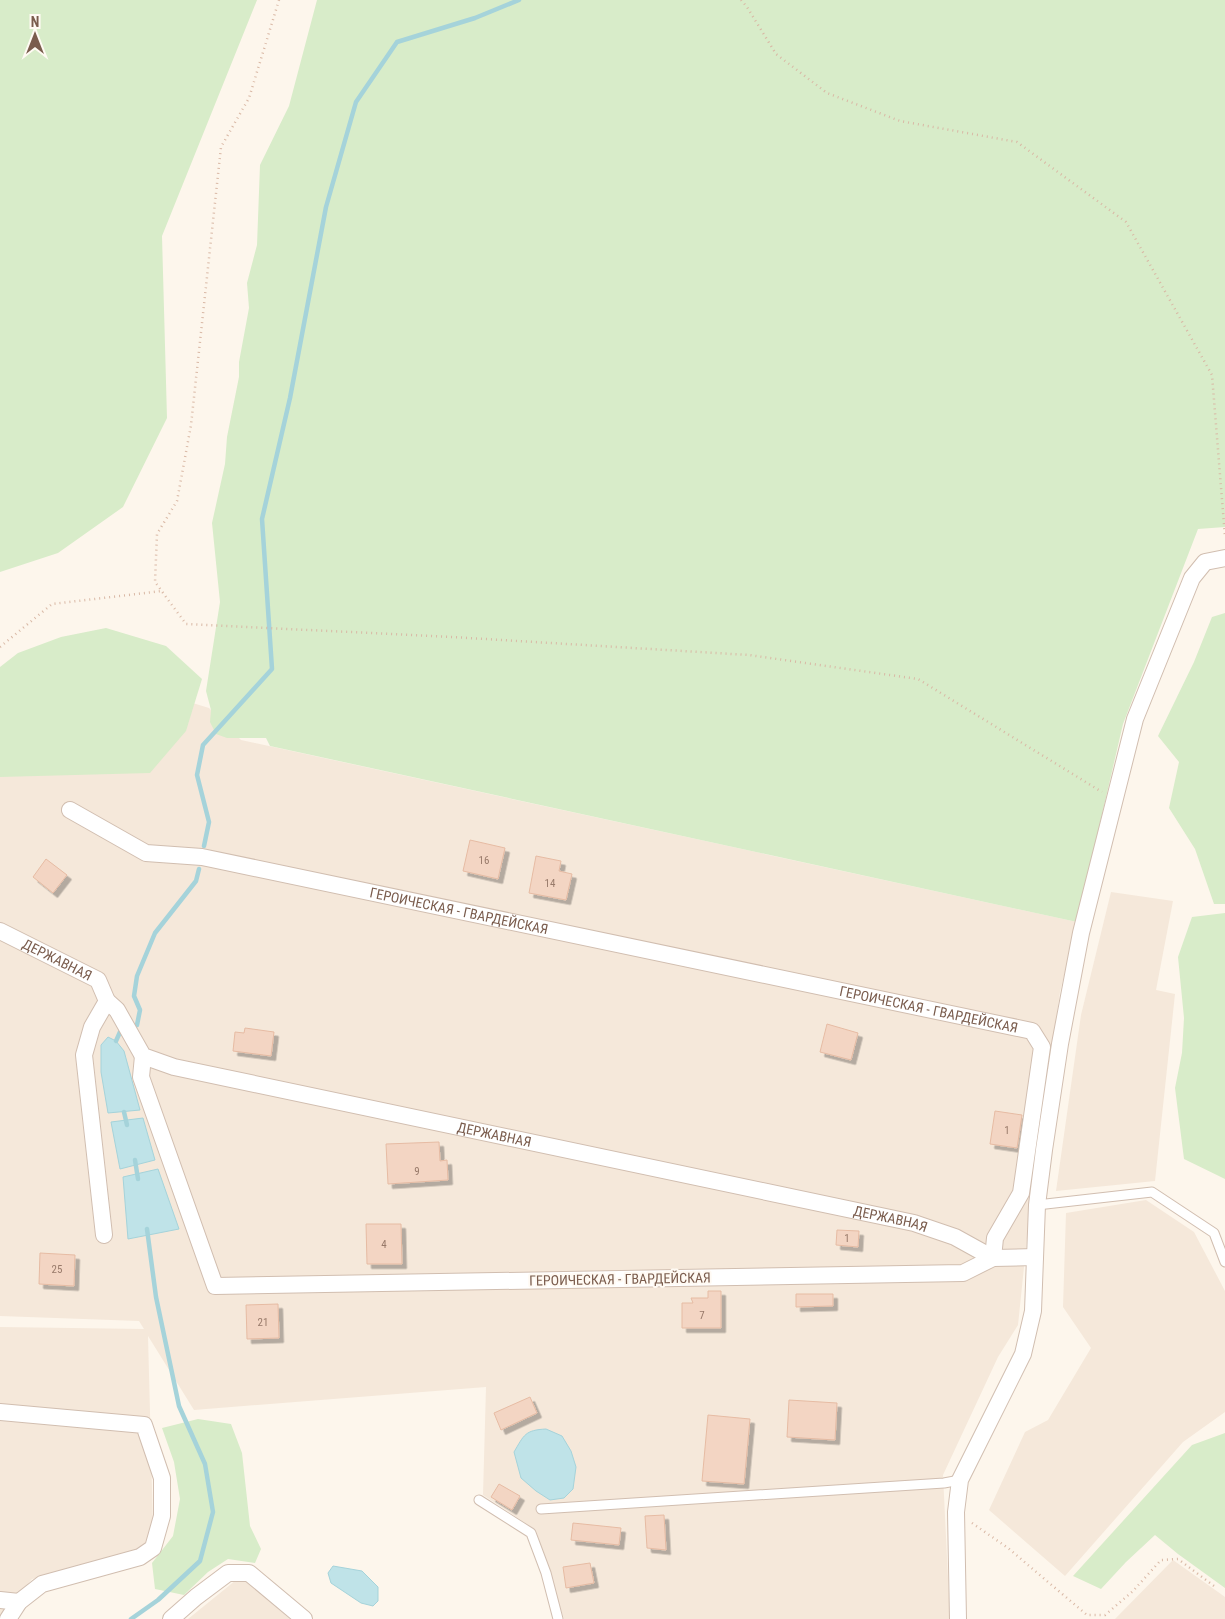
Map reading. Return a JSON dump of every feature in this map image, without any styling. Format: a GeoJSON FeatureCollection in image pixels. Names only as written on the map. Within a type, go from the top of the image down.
{"type":"FeatureCollection","features":[{"type":"Feature","properties":{"kind":"street"},"geometry":{"type":"LineString","coordinates":[[958,1619],[956,1512],[960,1480],[1023,1354],[1033,1311],[1037,1205],[1060,1044],[1079,942],[1135,719],[1192,578],[1205,562],[1225,558]]}},
{"type":"Feature","properties":{"kind":"street","name":"ГЕРОИЧЕСКАЯ - ГВАРДЕЙСКАЯ"},"geometry":{"type":"LineString","coordinates":[[70,810],[146,853],[202,857],[1032,1032],[1042,1047],[1021,1193],[995,1238],[993,1258],[963,1273],[215,1286],[141,1077],[143,1056]]}},
{"type":"Feature","properties":{"kind":"street","name":"ДЕРЖАВНАЯ"},"geometry":{"type":"LineString","coordinates":[[0,931],[98,980],[107,1001],[117,1010],[143,1056],[184,1069],[914,1223],[955,1237],[993,1258]]}},
{"type":"Feature","properties":{"kind":"street"},"geometry":{"type":"LineString","coordinates":[[104,1235],[84,1055],[92,1027],[107,1001]]}},
{"type":"Feature","properties":{"kind":"street"},"geometry":{"type":"LineString","coordinates":[[993,1258],[1035,1257]]}},
{"type":"Feature","properties":{"kind":"street"},"geometry":{"type":"LineString","coordinates":[[0,1412],[144,1425],[162,1478],[162,1516],[153,1548],[140,1558],[42,1584],[19,1602],[8,1619]]}},
{"type":"Feature","properties":{"kind":"street"},"geometry":{"type":"LineString","coordinates":[[171,1619],[196,1596],[228,1573],[249,1573],[304,1619]]}},
{"type":"Feature","properties":{"kind":"street"},"geometry":{"type":"LineString","coordinates":[[192,1619],[196,1596]]}},
{"type":"Feature","properties":{"kind":"street"},"geometry":{"type":"LineString","coordinates":[[0,1600],[19,1602]]}},
{"type":"Feature","properties":{"kind":"lane"},"geometry":{"type":"LineString","coordinates":[[1037,1205],[1152,1192],[1214,1233],[1225,1262]]}},
{"type":"Feature","properties":{"kind":"lane"},"geometry":{"type":"LineString","coordinates":[[540,1509],[924,1484],[960,1480]]}},
{"type":"Feature","properties":{"kind":"lane"},"geometry":{"type":"LineString","coordinates":[[479,1500],[531,1533],[546,1573],[558,1619]]}},
{"type":"Feature","properties":{"kind":"path"},"geometry":{"type":"LineString","coordinates":[[279,0],[249,98],[220,147],[192,425],[177,501],[157,534],[155,582],[186,624],[452,636],[748,655],[918,679],[1115,800]]}},
{"type":"Feature","properties":{"kind":"path"},"geometry":{"type":"LineString","coordinates":[[741,0],[776,54],[827,93],[900,121],[1017,142],[1126,222],[1212,375],[1225,538]]}},
{"type":"Feature","properties":{"kind":"path"},"geometry":{"type":"LineString","coordinates":[[0,647],[52,604],[162,591]]}},
{"type":"Feature","properties":{"kind":"path"},"geometry":{"type":"LineString","coordinates":[[956,1512],[1008,1548],[1086,1615],[1105,1615],[1134,1591],[1161,1560],[1178,1559],[1214,1586]]}},
{"type":"Feature","properties":{"kind":"shaded area"},"geometry":{"type":"Polygon","coordinates":[[[33,654],[209,708],[241,740],[1077,922],[1060,992],[1032,1190],[1018,1325],[998,1357],[943,1475],[950,1619],[564,1619],[536,1530],[483,1495],[486,1387],[194,1410],[148,1336],[153,1527],[140,1553],[32,1579],[0,1616],[0,1327],[144,1329],[139,1321],[0,1316],[0,710],[33,654]]]}},
{"type":"Feature","properties":{"kind":"shaded area"},"geometry":{"type":"Polygon","coordinates":[[[1111,892],[1173,901],[1156,990],[1175,994],[1155,1181],[1056,1191],[1081,1015],[1111,892]]]}},
{"type":"Feature","properties":{"kind":"shaded area"},"geometry":{"type":"Polygon","coordinates":[[[1146,1200],[1194,1232],[1225,1291],[1225,1412],[1183,1442],[1065,1576],[989,1510],[1025,1432],[1048,1420],[1091,1348],[1063,1307],[1066,1213],[1146,1200]]]}},
{"type":"Feature","properties":{"kind":"shaded area"},"geometry":{"type":"Polygon","coordinates":[[[1173,1560],[1225,1597],[1225,1619],[1115,1619],[1173,1560]]]}},
{"type":"Feature","properties":{"kind":"shaded area"},"geometry":{"type":"Polygon","coordinates":[[[241,1576],[290,1619],[188,1619],[241,1576]]]}},
{"type":"Feature","properties":{"kind":"green space"},"geometry":{"type":"Polygon","coordinates":[[[0,0],[257,0],[162,236],[167,418],[123,507],[58,553],[0,572],[0,0]]]}},
{"type":"Feature","properties":{"kind":"green space"},"geometry":{"type":"Polygon","coordinates":[[[317,0],[1225,0],[1225,527],[1198,529],[1123,724],[1077,922],[270,746],[266,738],[227,738],[216,734],[210,722],[211,710],[206,691],[220,602],[212,523],[225,464],[227,437],[239,377],[239,362],[249,308],[247,283],[257,245],[260,165],[289,106],[317,0]]]}},
{"type":"Feature","properties":{"kind":"green space"},"geometry":{"type":"Polygon","coordinates":[[[1225,613],[1225,904],[1214,904],[1195,849],[1169,808],[1179,762],[1158,736],[1194,662],[1212,617],[1225,613]]]}},
{"type":"Feature","properties":{"kind":"green space"},"geometry":{"type":"Polygon","coordinates":[[[106,628],[166,646],[202,679],[186,731],[150,773],[0,777],[0,667],[18,653],[61,637],[106,628]]]}},
{"type":"Feature","properties":{"kind":"green space"},"geometry":{"type":"Polygon","coordinates":[[[1225,913],[1225,1179],[1184,1159],[1175,1088],[1182,1053],[1184,1018],[1178,957],[1192,917],[1225,913]]]}},
{"type":"Feature","properties":{"kind":"green space"},"geometry":{"type":"Polygon","coordinates":[[[198,1419],[231,1424],[242,1453],[250,1526],[261,1549],[255,1563],[228,1559],[208,1572],[184,1595],[155,1589],[152,1563],[173,1536],[180,1499],[174,1462],[162,1428],[198,1419]]]}},
{"type":"Feature","properties":{"kind":"green space"},"geometry":{"type":"Polygon","coordinates":[[[1225,1433],[1225,1588],[1155,1535],[1101,1589],[1073,1576],[1192,1445],[1225,1433]]]}},
{"type":"Feature","properties":{"kind":"water"},"geometry":{"type":"Polygon","coordinates":[[[108,1037],[116,1041],[124,1051],[140,1110],[108,1113],[101,1072],[101,1045],[108,1037]]]}},
{"type":"Feature","properties":{"kind":"water"},"geometry":{"type":"Polygon","coordinates":[[[143,1118],[155,1160],[120,1169],[111,1122],[143,1118]]]}},
{"type":"Feature","properties":{"kind":"water"},"geometry":{"type":"Polygon","coordinates":[[[158,1169],[179,1229],[128,1239],[123,1177],[158,1169]]]}},
{"type":"Feature","properties":{"kind":"water"},"geometry":{"type":"Polygon","coordinates":[[[546,1429],[562,1436],[571,1451],[576,1467],[573,1489],[564,1498],[550,1500],[521,1478],[514,1452],[520,1441],[529,1432],[546,1429]]]}},
{"type":"Feature","properties":{"kind":"water"},"geometry":{"type":"Polygon","coordinates":[[[333,1566],[362,1571],[378,1587],[378,1601],[373,1606],[361,1603],[331,1583],[328,1573],[333,1566]]]}},
{"type":"Feature","properties":{"kind":"building"},"geometry":{"type":"Polygon","coordinates":[[[470,840],[505,848],[498,879],[463,871],[470,840]]]}},
{"type":"Feature","properties":{"kind":"building"},"geometry":{"type":"Polygon","coordinates":[[[536,856],[561,861],[559,871],[572,874],[566,900],[529,893],[536,856]]]}},
{"type":"Feature","properties":{"kind":"building"},"geometry":{"type":"Polygon","coordinates":[[[46,859],[67,875],[53,893],[33,877],[46,859]]]}},
{"type":"Feature","properties":{"kind":"building"},"geometry":{"type":"Polygon","coordinates":[[[827,1024],[858,1033],[851,1060],[820,1052],[827,1024]]]}},
{"type":"Feature","properties":{"kind":"building"},"geometry":{"type":"Polygon","coordinates":[[[245,1028],[274,1032],[271,1056],[233,1051],[235,1032],[244,1033],[245,1028]]]}},
{"type":"Feature","properties":{"kind":"building"},"geometry":{"type":"Polygon","coordinates":[[[995,1111],[1022,1115],[1017,1148],[990,1144],[995,1111]]]}},
{"type":"Feature","properties":{"kind":"building"},"geometry":{"type":"Polygon","coordinates":[[[439,1142],[440,1161],[447,1160],[448,1180],[388,1184],[386,1144],[439,1142]]]}},
{"type":"Feature","properties":{"kind":"building"},"geometry":{"type":"Polygon","coordinates":[[[366,1224],[401,1224],[402,1264],[367,1264],[366,1224]]]}},
{"type":"Feature","properties":{"kind":"building"},"geometry":{"type":"Polygon","coordinates":[[[837,1230],[859,1231],[858,1247],[836,1245],[837,1230]]]}},
{"type":"Feature","properties":{"kind":"building"},"geometry":{"type":"Polygon","coordinates":[[[40,1253],[75,1255],[74,1286],[39,1284],[40,1253]]]}},
{"type":"Feature","properties":{"kind":"building"},"geometry":{"type":"Polygon","coordinates":[[[708,1291],[721,1291],[721,1328],[682,1328],[682,1303],[693,1303],[691,1298],[708,1298],[708,1291]]]}},
{"type":"Feature","properties":{"kind":"building"},"geometry":{"type":"Polygon","coordinates":[[[796,1294],[833,1294],[833,1306],[796,1307],[796,1294]]]}},
{"type":"Feature","properties":{"kind":"building"},"geometry":{"type":"Polygon","coordinates":[[[278,1304],[279,1338],[247,1339],[246,1305],[278,1304]]]}},
{"type":"Feature","properties":{"kind":"building"},"geometry":{"type":"Polygon","coordinates":[[[530,1397],[537,1413],[501,1430],[494,1413],[530,1397]]]}},
{"type":"Feature","properties":{"kind":"building"},"geometry":{"type":"Polygon","coordinates":[[[789,1400],[837,1403],[835,1440],[787,1437],[789,1400]]]}},
{"type":"Feature","properties":{"kind":"building"},"geometry":{"type":"Polygon","coordinates":[[[708,1415],[750,1419],[744,1484],[702,1481],[708,1415]]]}},
{"type":"Feature","properties":{"kind":"building"},"geometry":{"type":"Polygon","coordinates":[[[499,1484],[520,1496],[512,1510],[491,1497],[499,1484]]]}},
{"type":"Feature","properties":{"kind":"building"},"geometry":{"type":"Polygon","coordinates":[[[664,1515],[666,1550],[647,1548],[645,1516],[664,1515]]]}},
{"type":"Feature","properties":{"kind":"building"},"geometry":{"type":"Polygon","coordinates":[[[573,1523],[621,1528],[619,1545],[571,1540],[573,1523]]]}},
{"type":"Feature","properties":{"kind":"building"},"geometry":{"type":"Polygon","coordinates":[[[590,1563],[594,1583],[566,1588],[563,1567],[590,1563]]]}},
{"type":"Feature","properties":{"kind":"waterway"},"geometry":{"type":"LineString","coordinates":[[204,846],[209,822],[197,775],[203,745],[272,669],[262,519],[290,398],[326,207],[356,102],[397,42],[475,18],[519,0]]}},
{"type":"Feature","properties":{"kind":"waterway"},"geometry":{"type":"LineString","coordinates":[[137,1025],[140,1010],[134,996],[137,976],[155,933],[196,881],[199,869]]}},
{"type":"Feature","properties":{"kind":"waterway"},"geometry":{"type":"LineString","coordinates":[[116,1041],[120,1032]]}},
{"type":"Feature","properties":{"kind":"waterway"},"geometry":{"type":"LineString","coordinates":[[124,1112],[127,1125]]}},
{"type":"Feature","properties":{"kind":"waterway"},"geometry":{"type":"LineString","coordinates":[[135,1160],[138,1179]]}},
{"type":"Feature","properties":{"kind":"waterway"},"geometry":{"type":"LineString","coordinates":[[131,1619],[158,1600],[200,1561],[213,1512],[205,1464],[179,1406],[156,1297],[147,1229]]}}]}
